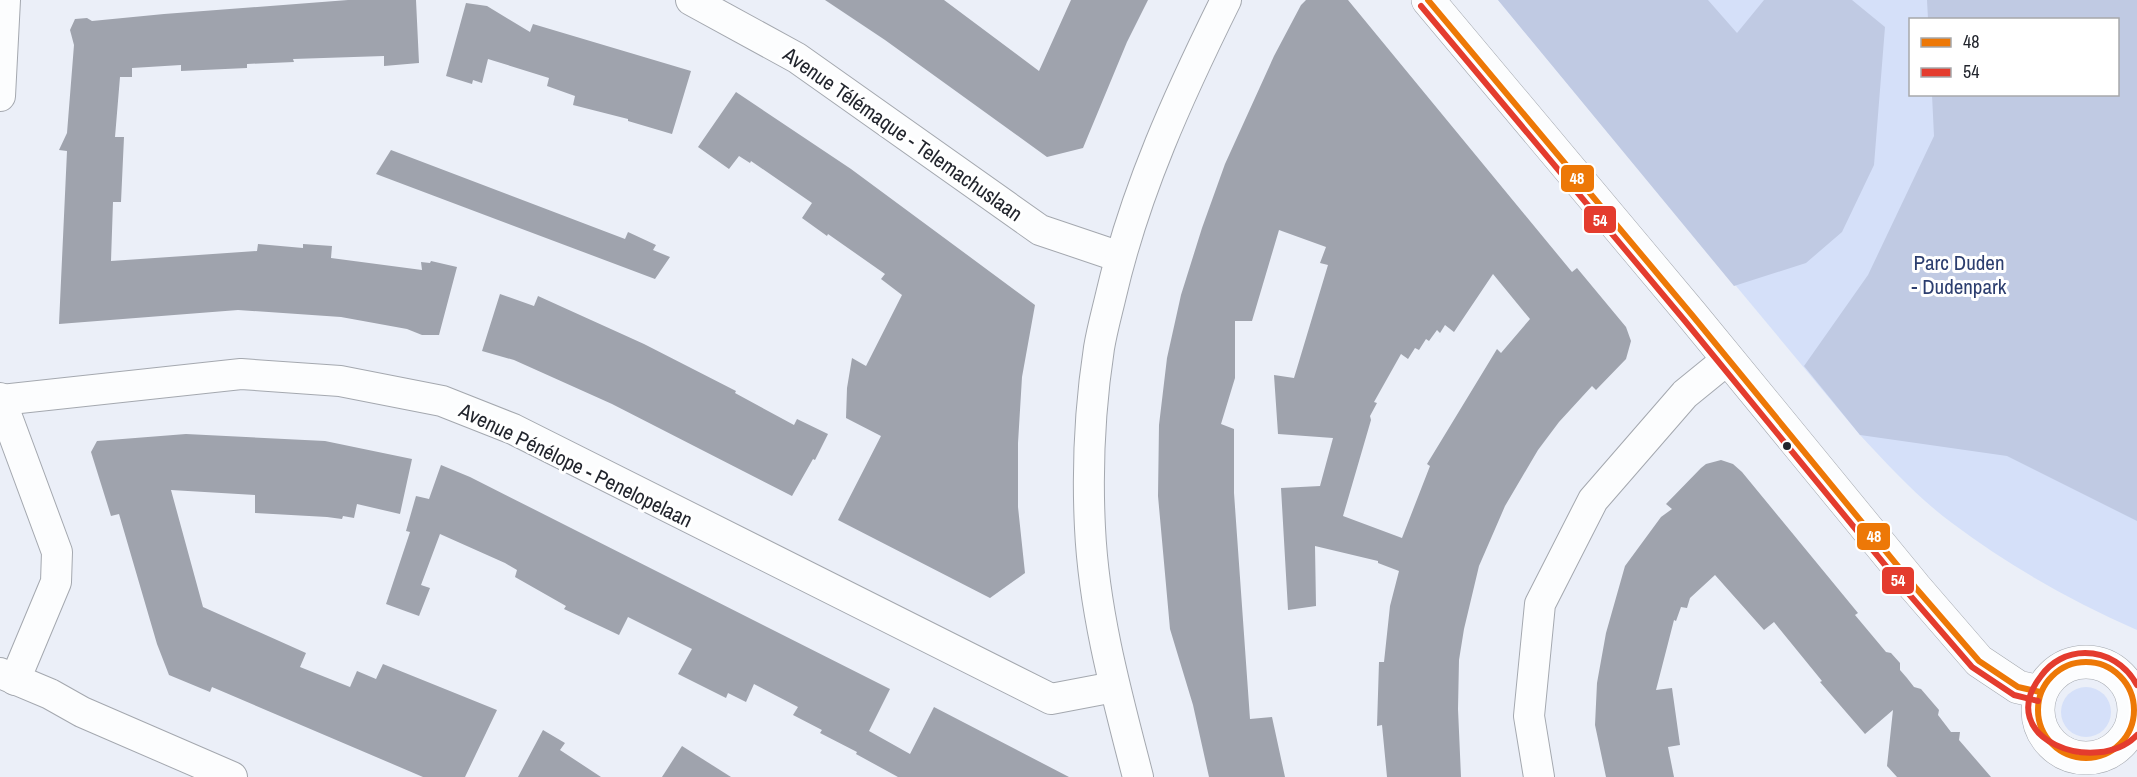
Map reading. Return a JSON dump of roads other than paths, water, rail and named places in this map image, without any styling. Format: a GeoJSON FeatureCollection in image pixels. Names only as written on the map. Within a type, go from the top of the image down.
{"type":"FeatureCollection","features":[{"type":"Feature","properties":{"kind":"street"},"geometry":{"type":"LineString","coordinates":[[0,96],[4,0]]}},
{"type":"Feature","properties":{"kind":"street","name":"Avenue Télémaque - Telemachuslaan"},"geometry":{"type":"LineString","coordinates":[[691,0],[797,58],[1040,230],[1120,257]]}},
{"type":"Feature","properties":{"kind":"street"},"geometry":{"type":"LineString","coordinates":[[1138,777],[1114,687],[1099,604],[1090,528],[1090,429],[1099,346],[1120,257],[1159,143],[1181,90],[1226,0]]}},
{"type":"Feature","properties":{"kind":"street"},"geometry":{"type":"LineString","coordinates":[[1428,0],[1979,661],[2018,687],[2040,692]]}},
{"type":"Feature","properties":{"kind":"street"},"geometry":{"type":"LineString","coordinates":[[1539,777],[1529,716],[1540,604],[1593,500],[1685,394],[1728,359]]}},
{"type":"Feature","properties":{"kind":"street","name":"Avenue Pénélope - Penelopelaan"},"geometry":{"type":"LineString","coordinates":[[0,399],[241,374],[340,381],[442,401],[513,429],[1051,699],[1114,687]]}},
{"type":"Feature","properties":{"kind":"street"},"geometry":{"type":"LineString","coordinates":[[0,399],[57,552],[56,582],[8,676],[51,694],[81,712],[232,777]]}},
{"type":"Feature","properties":{"kind":"street"},"geometry":{"type":"LineString","coordinates":[[2093,661],[2114,669],[2128,686],[2136,707],[2128,733],[2098,767],[2082,758],[2067,754],[2055,746],[2045,735],[2039,721],[2037,706],[2040,692],[2052,674],[2072,663],[2093,661]]}},
{"type":"Feature","properties":{"kind":"park label","name":"Parc Duden - Dudenpark"},"geometry":{"type":"Point","coordinates":[1959,274]}}]}
